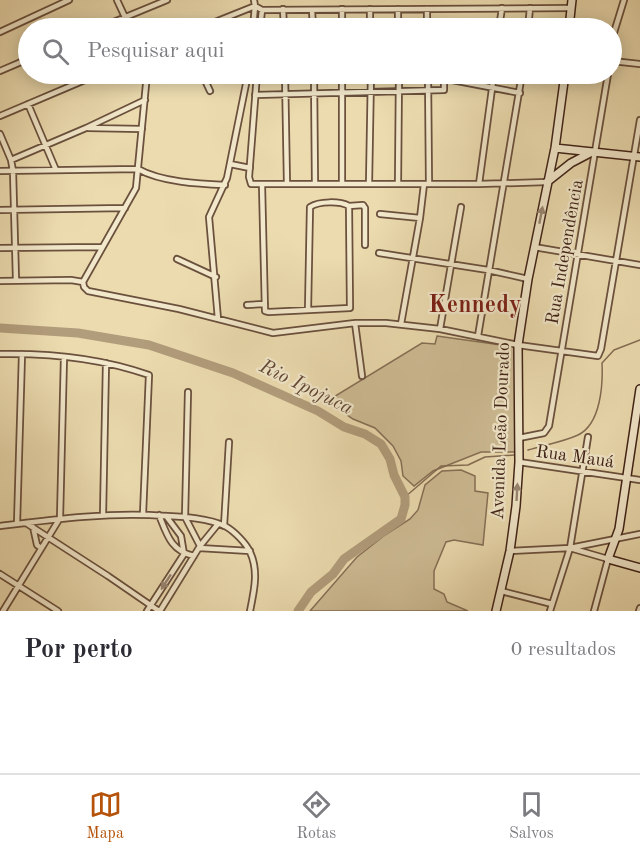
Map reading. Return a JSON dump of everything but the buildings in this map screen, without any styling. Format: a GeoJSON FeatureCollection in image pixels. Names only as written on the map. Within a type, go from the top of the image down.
{"type":"FeatureCollection","features":[{"type":"Feature","properties":{"kind":"main road","name":"Avenida Leão Dourado"},"geometry":{"type":"LineString","coordinates":[[496,611],[510,550],[516,506],[519,462],[518,345],[528,279],[555,148],[563,84]]}},
{"type":"Feature","properties":{"kind":"main road"},"geometry":{"type":"LineString","coordinates":[[555,148],[637,156]]}},
{"type":"Feature","properties":{"kind":"main road"},"geometry":{"type":"LineString","coordinates":[[547,182],[571,163],[594,152]]}},
{"type":"Feature","properties":{"kind":"main road"},"geometry":{"type":"LineString","coordinates":[[640,391],[637,433],[616,537],[608,559],[640,568]]}},
{"type":"Feature","properties":{"kind":"street"},"geometry":{"type":"LineString","coordinates":[[30,18],[69,0]]}},
{"type":"Feature","properties":{"kind":"street"},"geometry":{"type":"LineString","coordinates":[[117,0],[124,18],[167,0]]}},
{"type":"Feature","properties":{"kind":"street"},"geometry":{"type":"LineString","coordinates":[[618,18],[624,0]]}},
{"type":"Feature","properties":{"kind":"street"},"geometry":{"type":"LineString","coordinates":[[255,3],[262,10],[530,8],[572,4]]}},
{"type":"Feature","properties":{"kind":"street"},"geometry":{"type":"LineString","coordinates":[[224,18],[255,3]]}},
{"type":"Feature","properties":{"kind":"street"},"geometry":{"type":"LineString","coordinates":[[254,18],[255,3]]}},
{"type":"Feature","properties":{"kind":"street"},"geometry":{"type":"LineString","coordinates":[[500,18],[502,8]]}},
{"type":"Feature","properties":{"kind":"street"},"geometry":{"type":"LineString","coordinates":[[529,18],[530,8]]}},
{"type":"Feature","properties":{"kind":"street"},"geometry":{"type":"LineString","coordinates":[[283,9],[283,18]]}},
{"type":"Feature","properties":{"kind":"street"},"geometry":{"type":"LineString","coordinates":[[342,9],[342,18]]}},
{"type":"Feature","properties":{"kind":"street"},"geometry":{"type":"LineString","coordinates":[[370,9],[370,18]]}},
{"type":"Feature","properties":{"kind":"street"},"geometry":{"type":"LineString","coordinates":[[398,9],[398,18]]}},
{"type":"Feature","properties":{"kind":"street"},"geometry":{"type":"LineString","coordinates":[[427,9],[427,18]]}},
{"type":"Feature","properties":{"kind":"street"},"geometry":{"type":"LineString","coordinates":[[261,18],[262,10]]}},
{"type":"Feature","properties":{"kind":"street"},"geometry":{"type":"LineString","coordinates":[[312,10],[312,18]]}},
{"type":"Feature","properties":{"kind":"street"},"geometry":{"type":"LineString","coordinates":[[0,32],[18,24]]}},
{"type":"Feature","properties":{"kind":"street"},"geometry":{"type":"LineString","coordinates":[[622,62],[640,64]]}},
{"type":"Feature","properties":{"kind":"street"},"geometry":{"type":"LineString","coordinates":[[0,71],[18,63]]}},
{"type":"Feature","properties":{"kind":"street"},"geometry":{"type":"LineString","coordinates":[[0,116],[75,84]]}},
{"type":"Feature","properties":{"kind":"street"},"geometry":{"type":"LineString","coordinates":[[146,84],[136,188],[83,282],[88,291],[280,333],[355,323],[401,324],[595,357],[599,355],[637,156],[640,120]]}},
{"type":"Feature","properties":{"kind":"street"},"geometry":{"type":"LineString","coordinates":[[207,84],[210,91]]}},
{"type":"Feature","properties":{"kind":"street"},"geometry":{"type":"LineString","coordinates":[[218,319],[209,217],[225,185],[247,84]]}},
{"type":"Feature","properties":{"kind":"street"},"geometry":{"type":"LineString","coordinates":[[256,84],[250,184],[547,182]]}},
{"type":"Feature","properties":{"kind":"street"},"geometry":{"type":"LineString","coordinates":[[286,84],[287,184]]}},
{"type":"Feature","properties":{"kind":"street"},"geometry":{"type":"LineString","coordinates":[[314,84],[315,184]]}},
{"type":"Feature","properties":{"kind":"street"},"geometry":{"type":"LineString","coordinates":[[342,84],[342,184]]}},
{"type":"Feature","properties":{"kind":"street"},"geometry":{"type":"LineString","coordinates":[[369,184],[371,84]]}},
{"type":"Feature","properties":{"kind":"street"},"geometry":{"type":"LineString","coordinates":[[398,184],[400,84]]}},
{"type":"Feature","properties":{"kind":"street"},"geometry":{"type":"LineString","coordinates":[[401,324],[426,184],[428,84]]}},
{"type":"Feature","properties":{"kind":"street"},"geometry":{"type":"LineString","coordinates":[[255,95],[428,91],[444,90],[445,84]]}},
{"type":"Feature","properties":{"kind":"street"},"geometry":{"type":"LineString","coordinates":[[472,84],[520,93]]}},
{"type":"Feature","properties":{"kind":"street"},"geometry":{"type":"LineString","coordinates":[[479,184],[493,84]]}},
{"type":"Feature","properties":{"kind":"street"},"geometry":{"type":"LineString","coordinates":[[478,336],[521,84]]}},
{"type":"Feature","properties":{"kind":"street","name":"Rua Independência"},"geometry":{"type":"LineString","coordinates":[[519,438],[544,433],[549,426],[606,84]]}},
{"type":"Feature","properties":{"kind":"street"},"geometry":{"type":"LineString","coordinates":[[11,160],[145,100]]}},
{"type":"Feature","properties":{"kind":"street"},"geometry":{"type":"LineString","coordinates":[[28,104],[56,170]]}},
{"type":"Feature","properties":{"kind":"street"},"geometry":{"type":"LineString","coordinates":[[86,128],[142,129]]}},
{"type":"Feature","properties":{"kind":"street"},"geometry":{"type":"LineString","coordinates":[[0,134],[13,171],[16,280]]}},
{"type":"Feature","properties":{"kind":"street"},"geometry":{"type":"LineString","coordinates":[[230,164],[250,168]]}},
{"type":"Feature","properties":{"kind":"street"},"geometry":{"type":"LineString","coordinates":[[0,171],[138,169],[154,175],[196,183],[225,185]]}},
{"type":"Feature","properties":{"kind":"street"},"geometry":{"type":"LineString","coordinates":[[262,184],[265,310],[269,312],[347,309],[350,306],[349,206]]}},
{"type":"Feature","properties":{"kind":"street"},"geometry":{"type":"LineString","coordinates":[[308,310],[310,207],[314,204],[363,205],[365,208],[365,245]]}},
{"type":"Feature","properties":{"kind":"street"},"geometry":{"type":"LineString","coordinates":[[440,329],[461,207]]}},
{"type":"Feature","properties":{"kind":"street"},"geometry":{"type":"LineString","coordinates":[[0,210],[125,208]]}},
{"type":"Feature","properties":{"kind":"street"},"geometry":{"type":"LineString","coordinates":[[380,214],[420,218]]}},
{"type":"Feature","properties":{"kind":"street"},"geometry":{"type":"LineString","coordinates":[[0,248],[102,247]]}},
{"type":"Feature","properties":{"kind":"street"},"geometry":{"type":"LineString","coordinates":[[534,248],[640,265]]}},
{"type":"Feature","properties":{"kind":"street"},"geometry":{"type":"LineString","coordinates":[[379,253],[488,270],[528,279]]}},
{"type":"Feature","properties":{"kind":"street"},"geometry":{"type":"LineString","coordinates":[[177,259],[216,277]]}},
{"type":"Feature","properties":{"kind":"street"},"geometry":{"type":"LineString","coordinates":[[0,281],[71,280],[83,282]]}},
{"type":"Feature","properties":{"kind":"street"},"geometry":{"type":"LineString","coordinates":[[247,305],[265,304]]}},
{"type":"Feature","properties":{"kind":"street"},"geometry":{"type":"LineString","coordinates":[[355,323],[362,376]]}},
{"type":"Feature","properties":{"kind":"street"},"geometry":{"type":"LineString","coordinates":[[0,354],[93,360],[149,375],[143,514]]}},
{"type":"Feature","properties":{"kind":"street"},"geometry":{"type":"LineString","coordinates":[[17,524],[22,354]]}},
{"type":"Feature","properties":{"kind":"street"},"geometry":{"type":"LineString","coordinates":[[3,611],[60,518],[64,357]]}},
{"type":"Feature","properties":{"kind":"street"},"geometry":{"type":"LineString","coordinates":[[103,515],[106,363]]}},
{"type":"Feature","properties":{"kind":"street"},"geometry":{"type":"LineString","coordinates":[[188,392],[185,517],[199,547]]}},
{"type":"Feature","properties":{"kind":"street"},"geometry":{"type":"LineString","coordinates":[[550,611],[570,548],[588,437]]}},
{"type":"Feature","properties":{"kind":"street"},"geometry":{"type":"LineString","coordinates":[[25,523],[149,608],[159,611],[199,547],[221,525],[229,442]]}},
{"type":"Feature","properties":{"kind":"street","name":"Rua Mauá"},"geometry":{"type":"LineString","coordinates":[[519,462],[640,480]]}},
{"type":"Feature","properties":{"kind":"street"},"geometry":{"type":"LineString","coordinates":[[0,526],[60,518],[143,514],[185,517],[221,525],[236,534],[250,551],[256,577],[250,611]]}},
{"type":"Feature","properties":{"kind":"street"},"geometry":{"type":"LineString","coordinates":[[159,516],[170,542],[184,554],[194,556]]}},
{"type":"Feature","properties":{"kind":"street"},"geometry":{"type":"LineString","coordinates":[[149,608],[184,554],[181,536],[166,516]]}},
{"type":"Feature","properties":{"kind":"street"},"geometry":{"type":"LineString","coordinates":[[33,528],[37,545],[41,548]]}},
{"type":"Feature","properties":{"kind":"street"},"geometry":{"type":"LineString","coordinates":[[510,550],[570,548],[640,534]]}},
{"type":"Feature","properties":{"kind":"street"},"geometry":{"type":"LineString","coordinates":[[199,547],[250,551]]}},
{"type":"Feature","properties":{"kind":"street"},"geometry":{"type":"LineString","coordinates":[[570,548],[608,559],[594,611]]}},
{"type":"Feature","properties":{"kind":"street"},"geometry":{"type":"LineString","coordinates":[[0,573],[58,611]]}},
{"type":"Feature","properties":{"kind":"street"},"geometry":{"type":"LineString","coordinates":[[501,591],[552,604]]}},
{"type":"Feature","properties":{"kind":"shaded area"},"geometry":{"type":"Polygon","coordinates":[[[437,336],[516,347],[515,452],[481,452],[433,471],[414,486],[403,476],[401,461],[393,446],[375,428],[353,419],[327,401],[422,343],[435,344],[437,336]]]}},
{"type":"Feature","properties":{"kind":"shaded area"},"geometry":{"type":"Polygon","coordinates":[[[461,470],[475,476],[475,491],[488,493],[483,545],[454,540],[446,542],[434,571],[434,589],[444,594],[447,602],[468,611],[310,611],[357,557],[410,519],[418,510],[425,485],[442,471],[461,470]]]}},
{"type":"Feature","properties":{"kind":"waterway","name":"Rio Ipojuca"},"geometry":{"type":"LineString","coordinates":[[0,328],[78,333],[149,345],[233,373],[318,411],[344,427],[365,434],[381,444],[390,459],[394,475],[405,497],[401,519],[344,559],[333,574],[311,592],[298,611]]}},
{"type":"Feature","properties":{"kind":"waterway"},"geometry":{"type":"LineString","coordinates":[[528,450],[560,442],[586,430],[592,422],[599,403],[602,363],[614,350],[640,340]]}},
{"type":"Feature","properties":{"kind":"waterway"},"geometry":{"type":"LineString","coordinates":[[405,497],[441,466],[468,465],[485,457],[514,455]]}},
{"type":"Feature","properties":{"kind":"district","name":"Kennedy"},"geometry":{"type":"Point","coordinates":[475,306]}}]}
